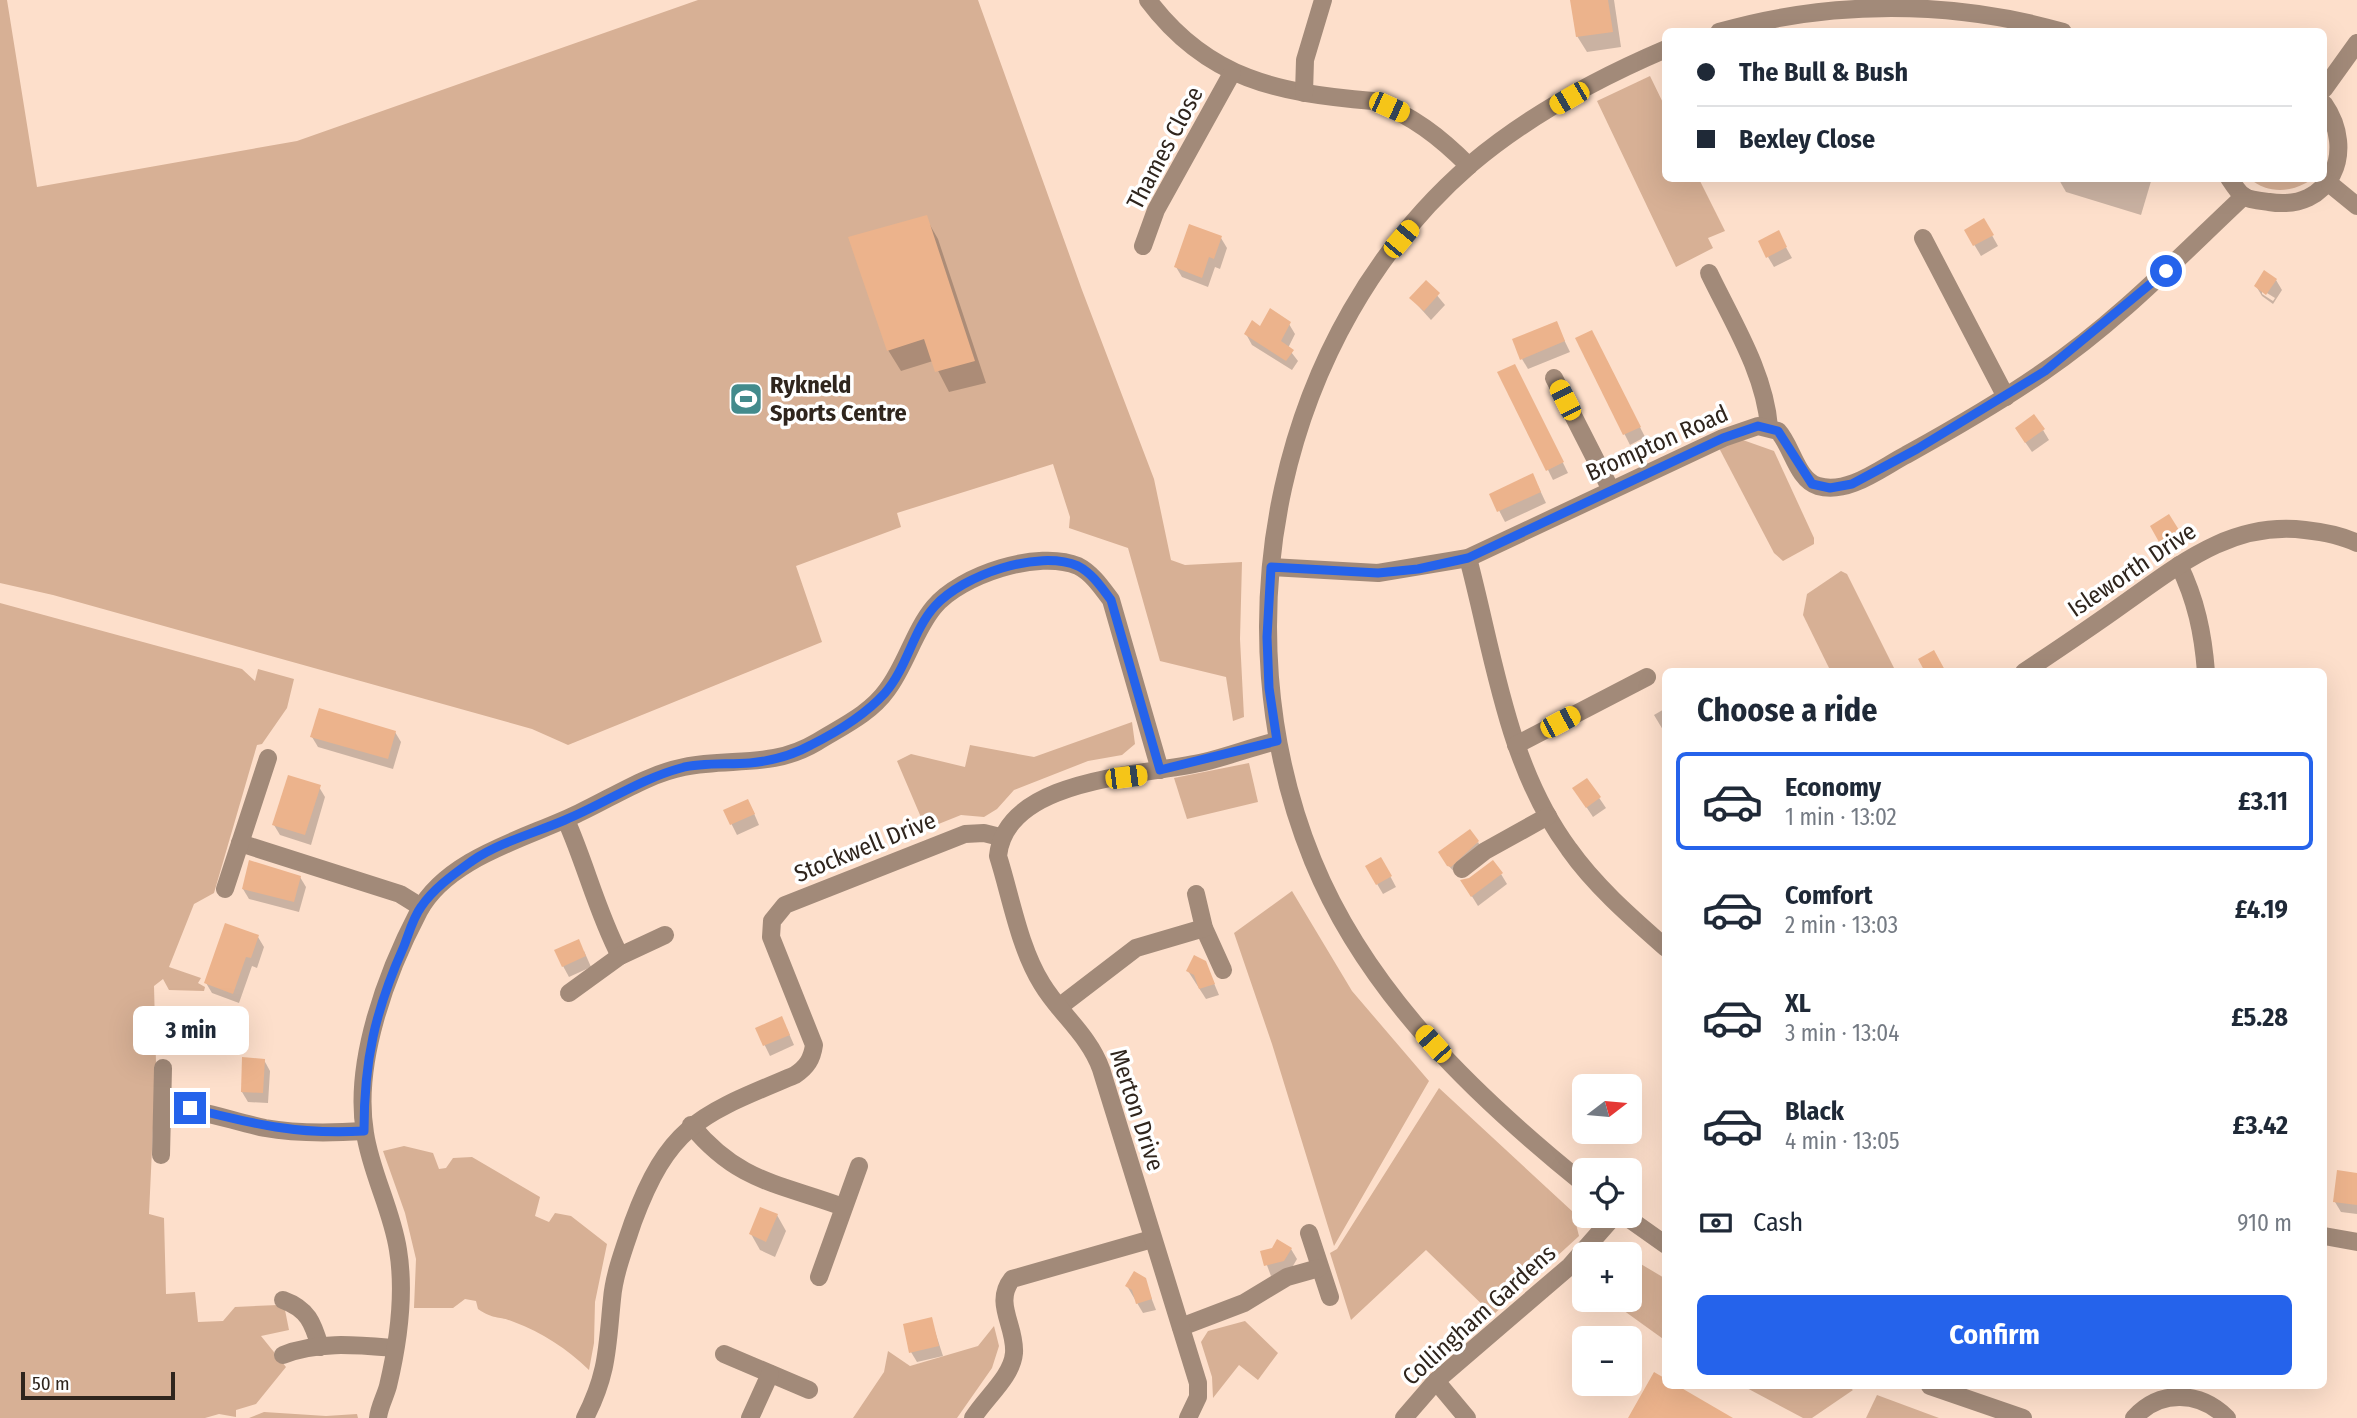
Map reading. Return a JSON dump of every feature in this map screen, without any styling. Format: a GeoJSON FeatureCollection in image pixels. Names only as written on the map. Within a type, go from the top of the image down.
{"type":"FeatureCollection","features":[{"type":"Feature","properties":{"kind":"street"},"geometry":{"type":"LineString","coordinates":[[1148,0],[1190,46],[1232,73],[1265,85],[1304,93],[1373,101],[1389,107],[1412,117],[1469,166]]}},
{"type":"Feature","properties":{"kind":"street"},"geometry":{"type":"LineString","coordinates":[[1304,93],[1305,60],[1323,0]]}},
{"type":"Feature","properties":{"kind":"street"},"geometry":{"type":"LineString","coordinates":[[1734,28],[1822,4],[1972,11],[2007,16],[2049,28]]}},
{"type":"Feature","properties":{"kind":"street"},"geometry":{"type":"LineString","coordinates":[[2327,85],[2357,43]]}},
{"type":"Feature","properties":{"kind":"street"},"geometry":{"type":"LineString","coordinates":[[1572,1174],[1517,1126],[1446,1058],[1406,1015],[1374,972],[1313,862],[1277,741],[1269,688],[1267,637],[1271,567],[1289,458],[1304,413],[1343,325],[1367,283],[1445,188],[1469,166],[1531,121],[1617,71],[1662,51]]}},
{"type":"Feature","properties":{"kind":"street","name":"Thames Close"},"geometry":{"type":"LineString","coordinates":[[1143,246],[1156,210],[1232,73]]}},
{"type":"Feature","properties":{"kind":"street"},"geometry":{"type":"LineString","coordinates":[[2232,182],[2244,196],[2288,204],[2318,195],[2330,184],[2338,165],[2340,148],[2337,127],[2327,109]]}},
{"type":"Feature","properties":{"kind":"street"},"geometry":{"type":"LineString","coordinates":[[2330,184],[2357,206]]}},
{"type":"Feature","properties":{"kind":"street","name":"Brompton Road"},"geometry":{"type":"LineString","coordinates":[[1271,567],[1378,573],[1418,569],[1468,558],[1723,438],[1758,426],[1769,427],[1782,436],[1809,481],[1816,486],[1841,487],[1917,449],[2045,371],[2102,327],[2244,196]]}},
{"type":"Feature","properties":{"kind":"street"},"geometry":{"type":"LineString","coordinates":[[1923,238],[2006,397]]}},
{"type":"Feature","properties":{"kind":"street"},"geometry":{"type":"LineString","coordinates":[[1709,273],[1760,382],[1767,406],[1769,427]]}},
{"type":"Feature","properties":{"kind":"street"},"geometry":{"type":"LineString","coordinates":[[1554,378],[1611,490]]}},
{"type":"Feature","properties":{"kind":"street","name":"Isleworth Drive"},"geometry":{"type":"LineString","coordinates":[[2030,668],[2179,565],[2221,540],[2258,530],[2315,531],[2357,543]]}},
{"type":"Feature","properties":{"kind":"street"},"geometry":{"type":"LineString","coordinates":[[1468,558],[1516,745],[1548,816],[1569,850],[1632,918],[1662,944]]}},
{"type":"Feature","properties":{"kind":"street"},"geometry":{"type":"LineString","coordinates":[[378,1418],[394,1349],[400,1283],[398,1250],[364,1131],[364,1083],[376,1014],[421,907],[443,883],[475,859],[566,820],[658,775],[685,766],[753,763],[780,758],[811,745],[868,710],[887,690],[934,607],[955,588],[988,571],[1017,564],[1077,566],[1098,582],[1111,600],[1160,770]]}},
{"type":"Feature","properties":{"kind":"street"},"geometry":{"type":"LineString","coordinates":[[2179,565],[2192,592],[2200,619],[2206,668]]}},
{"type":"Feature","properties":{"kind":"street"},"geometry":{"type":"LineString","coordinates":[[1516,745],[1647,677]]}},
{"type":"Feature","properties":{"kind":"street"},"geometry":{"type":"LineString","coordinates":[[1000,837],[1014,817],[1027,807],[1070,788],[1160,770],[1277,741]]}},
{"type":"Feature","properties":{"kind":"street"},"geometry":{"type":"LineString","coordinates":[[225,890],[268,758]]}},
{"type":"Feature","properties":{"kind":"street"},"geometry":{"type":"LineString","coordinates":[[1462,869],[1485,851],[1548,816]]}},
{"type":"Feature","properties":{"kind":"street"},"geometry":{"type":"LineString","coordinates":[[566,820],[582,858],[601,920],[620,956]]}},
{"type":"Feature","properties":{"kind":"street","name":"Stockwell Drive"},"geometry":{"type":"LineString","coordinates":[[585,1418],[601,1383],[610,1347],[612,1297],[639,1207],[663,1156],[691,1125],[714,1109],[795,1074],[805,1068],[812,1057],[814,1045],[771,937],[772,921],[785,905],[965,834],[984,833],[1000,837]]}},
{"type":"Feature","properties":{"kind":"street","name":"Merton Drive"},"geometry":{"type":"LineString","coordinates":[[1000,837],[998,856],[1033,969],[1096,1056],[1198,1383],[1198,1397],[1188,1418]]}},
{"type":"Feature","properties":{"kind":"street"},"geometry":{"type":"LineString","coordinates":[[240,843],[400,894],[421,907]]}},
{"type":"Feature","properties":{"kind":"street"},"geometry":{"type":"LineString","coordinates":[[1196,894],[1204,928],[1223,970]]}},
{"type":"Feature","properties":{"kind":"street"},"geometry":{"type":"LineString","coordinates":[[1059,1007],[1136,948],[1204,928]]}},
{"type":"Feature","properties":{"kind":"street"},"geometry":{"type":"LineString","coordinates":[[569,993],[620,956],[665,935]]}},
{"type":"Feature","properties":{"kind":"street"},"geometry":{"type":"LineString","coordinates":[[161,1155],[163,1068]]}},
{"type":"Feature","properties":{"kind":"street"},"geometry":{"type":"LineString","coordinates":[[163,1107],[190,1108],[266,1128],[310,1132],[364,1131]]}},
{"type":"Feature","properties":{"kind":"street"},"geometry":{"type":"LineString","coordinates":[[691,1125],[712,1151],[732,1166],[784,1189],[843,1206]]}},
{"type":"Feature","properties":{"kind":"street"},"geometry":{"type":"LineString","coordinates":[[818,1278],[859,1166]]}},
{"type":"Feature","properties":{"kind":"street","name":"Collingham Gardens"},"geometry":{"type":"LineString","coordinates":[[1404,1418],[1436,1381],[1570,1266],[1603,1228]]}},
{"type":"Feature","properties":{"kind":"street"},"geometry":{"type":"LineString","coordinates":[[1642,1228],[1662,1242]]}},
{"type":"Feature","properties":{"kind":"street"},"geometry":{"type":"LineString","coordinates":[[1309,1233],[1330,1297]]}},
{"type":"Feature","properties":{"kind":"street"},"geometry":{"type":"LineString","coordinates":[[2327,1237],[2357,1242]]}},
{"type":"Feature","properties":{"kind":"street"},"geometry":{"type":"LineString","coordinates":[[973,1418],[1004,1377],[1014,1354],[1003,1299],[1005,1287],[1012,1279],[1152,1239]]}},
{"type":"Feature","properties":{"kind":"street"},"geometry":{"type":"LineString","coordinates":[[1181,1327],[1244,1303],[1287,1277],[1319,1268]]}},
{"type":"Feature","properties":{"kind":"street"},"geometry":{"type":"LineString","coordinates":[[283,1300],[300,1306],[314,1327],[320,1347]]}},
{"type":"Feature","properties":{"kind":"street"},"geometry":{"type":"LineString","coordinates":[[283,1354],[299,1348],[320,1347],[394,1349]]}},
{"type":"Feature","properties":{"kind":"street"},"geometry":{"type":"LineString","coordinates":[[723,1354],[809,1390]]}},
{"type":"Feature","properties":{"kind":"street"},"geometry":{"type":"LineString","coordinates":[[750,1418],[770,1374]]}},
{"type":"Feature","properties":{"kind":"street"},"geometry":{"type":"LineString","coordinates":[[1436,1381],[1467,1418]]}},
{"type":"Feature","properties":{"kind":"street"},"geometry":{"type":"LineString","coordinates":[[1939,1389],[2023,1418]]}},
{"type":"Feature","properties":{"kind":"street"},"geometry":{"type":"LineString","coordinates":[[2134,1418],[2153,1402],[2185,1391],[2227,1418]]}},
{"type":"Feature","properties":{"kind":"shaded area","name":"Rykneld Sports Centre"},"geometry":{"type":"Polygon","coordinates":[[[0,0],[7,0],[37,187],[297,141],[698,0],[978,0],[1082,290],[1154,479],[1171,560],[1185,565],[1242,562],[1240,639],[1244,717],[1233,721],[1226,677],[1160,661],[1128,548],[1069,528],[1070,517],[1053,464],[897,513],[901,527],[796,566],[822,642],[568,745],[532,729],[53,595],[0,583],[0,0]]]}},
{"type":"Feature","properties":{"kind":"shaded area"},"geometry":{"type":"Polygon","coordinates":[[[1650,76],[1662,101],[1662,182],[1700,182],[1725,231],[1708,238],[1713,248],[1676,267],[1597,101],[1650,76]]]}},
{"type":"Feature","properties":{"kind":"shaded area"},"geometry":{"type":"Polygon","coordinates":[[[2254,182],[2308,182],[2281,190],[2254,182]]]}},
{"type":"Feature","properties":{"kind":"shaded area"},"geometry":{"type":"Polygon","coordinates":[[[1740,439],[1774,451],[1814,538],[1814,544],[1783,561],[1774,553],[1719,448],[1740,439]]]}},
{"type":"Feature","properties":{"kind":"shaded area"},"geometry":{"type":"Polygon","coordinates":[[[1841,571],[1847,574],[1894,668],[1829,668],[1803,615],[1807,594],[1841,571]]]}},
{"type":"Feature","properties":{"kind":"shaded area"},"geometry":{"type":"Polygon","coordinates":[[[0,603],[242,669],[255,681],[258,669],[294,679],[287,708],[262,744],[257,745],[214,893],[194,904],[169,967],[201,978],[198,983],[205,987],[204,991],[169,990],[163,979],[154,986],[156,1063],[149,1214],[164,1218],[166,1294],[195,1292],[198,1322],[223,1321],[235,1307],[278,1305],[285,1310],[289,1330],[261,1336],[286,1367],[256,1404],[236,1410],[236,1417],[219,1414],[205,1418],[0,1418],[0,603]]]}},
{"type":"Feature","properties":{"kind":"shaded area"},"geometry":{"type":"Polygon","coordinates":[[[1132,722],[1135,744],[1122,755],[1088,761],[1014,790],[997,809],[984,817],[961,815],[926,829],[897,761],[911,754],[965,767],[970,745],[1034,757],[1132,722]]]}},
{"type":"Feature","properties":{"kind":"shaded area"},"geometry":{"type":"Polygon","coordinates":[[[1249,763],[1258,802],[1187,819],[1174,778],[1249,763]]]}},
{"type":"Feature","properties":{"kind":"shaded area"},"geometry":{"type":"Polygon","coordinates":[[[1292,891],[1352,991],[1429,1081],[1334,1246],[1272,1044],[1234,933],[1292,891]]]}},
{"type":"Feature","properties":{"kind":"shaded area"},"geometry":{"type":"Polygon","coordinates":[[[1439,1088],[1572,1211],[1572,1228],[1577,1228],[1579,1236],[1493,1315],[1426,1250],[1351,1320],[1330,1253],[1337,1249],[1439,1088]]]}},
{"type":"Feature","properties":{"kind":"shaded area"},"geometry":{"type":"Polygon","coordinates":[[[404,1146],[433,1153],[439,1169],[446,1168],[453,1158],[472,1157],[540,1197],[535,1216],[549,1222],[555,1213],[571,1216],[607,1244],[595,1302],[594,1343],[589,1370],[563,1348],[535,1331],[484,1313],[478,1309],[476,1301],[465,1299],[453,1308],[414,1308],[416,1259],[405,1213],[383,1151],[404,1146]]]}},
{"type":"Feature","properties":{"kind":"shaded area"},"geometry":{"type":"Polygon","coordinates":[[[1642,1265],[1662,1277],[1662,1338],[1626,1312],[1642,1312],[1642,1265]]]}},
{"type":"Feature","properties":{"kind":"shaded area"},"geometry":{"type":"Polygon","coordinates":[[[1245,1321],[1278,1353],[1258,1380],[1239,1365],[1213,1398],[1212,1377],[1201,1342],[1208,1331],[1245,1321]]]}},
{"type":"Feature","properties":{"kind":"shaded area"},"geometry":{"type":"Polygon","coordinates":[[[994,1326],[999,1346],[992,1368],[957,1418],[853,1418],[884,1372],[888,1351],[910,1366],[978,1346],[994,1326]]]}},
{"type":"Feature","properties":{"kind":"shaded area"},"geometry":{"type":"Polygon","coordinates":[[[1749,1389],[1853,1390],[1812,1418],[1803,1418],[1749,1389]]]}},
{"type":"Feature","properties":{"kind":"shaded area"},"geometry":{"type":"Polygon","coordinates":[[[1877,1395],[1939,1418],[1866,1418],[1877,1395]]]}},
{"type":"Feature","properties":{"kind":"shaded area"},"geometry":{"type":"Polygon","coordinates":[[[264,1412],[326,1416],[357,1414],[358,1418],[249,1418],[264,1412]]]}},
{"type":"Feature","properties":{"kind":"building"},"geometry":{"type":"Polygon","coordinates":[[[1570,0],[1608,0],[1613,32],[1576,37],[1570,0]]]}},
{"type":"Feature","properties":{"kind":"building"},"geometry":{"type":"Polygon","coordinates":[[[927,215],[975,361],[935,372],[924,339],[887,351],[848,237],[927,215]]]}},
{"type":"Feature","properties":{"kind":"building"},"geometry":{"type":"Polygon","coordinates":[[[1984,218],[1994,235],[1973,246],[1964,230],[1984,218]]]}},
{"type":"Feature","properties":{"kind":"building"},"geometry":{"type":"Polygon","coordinates":[[[1189,224],[1222,236],[1214,259],[1209,257],[1202,278],[1174,267],[1189,224]]]}},
{"type":"Feature","properties":{"kind":"building"},"geometry":{"type":"Polygon","coordinates":[[[1779,230],[1787,247],[1766,258],[1758,241],[1779,230]]]}},
{"type":"Feature","properties":{"kind":"building"},"geometry":{"type":"Polygon","coordinates":[[[2264,270],[2277,279],[2266,295],[2254,286],[2264,270]]]}},
{"type":"Feature","properties":{"kind":"building"},"geometry":{"type":"Polygon","coordinates":[[[1426,280],[1440,293],[1424,311],[1409,298],[1426,280]]]}},
{"type":"Feature","properties":{"kind":"building"},"geometry":{"type":"Polygon","coordinates":[[[1270,308],[1291,322],[1281,341],[1294,350],[1286,361],[1244,334],[1252,320],[1260,326],[1270,308]]]}},
{"type":"Feature","properties":{"kind":"building"},"geometry":{"type":"Polygon","coordinates":[[[1557,321],[1565,341],[1520,360],[1512,339],[1557,321]]]}},
{"type":"Feature","properties":{"kind":"building"},"geometry":{"type":"Polygon","coordinates":[[[1592,330],[1641,427],[1623,435],[1575,338],[1592,330]]]}},
{"type":"Feature","properties":{"kind":"building"},"geometry":{"type":"Polygon","coordinates":[[[1515,364],[1564,462],[1546,471],[1497,372],[1515,364]]]}},
{"type":"Feature","properties":{"kind":"building"},"geometry":{"type":"Polygon","coordinates":[[[2034,414],[2045,429],[2025,443],[2015,428],[2034,414]]]}},
{"type":"Feature","properties":{"kind":"building"},"geometry":{"type":"Polygon","coordinates":[[[1533,473],[1541,492],[1497,512],[1489,494],[1533,473]]]}},
{"type":"Feature","properties":{"kind":"building"},"geometry":{"type":"Polygon","coordinates":[[[2169,514],[2179,530],[2159,542],[2150,526],[2169,514]]]}},
{"type":"Feature","properties":{"kind":"building"},"geometry":{"type":"Polygon","coordinates":[[[1934,650],[1944,668],[1923,668],[1918,659],[1934,650]]]}},
{"type":"Feature","properties":{"kind":"building"},"geometry":{"type":"Polygon","coordinates":[[[319,708],[396,731],[388,759],[310,737],[319,708]]]}},
{"type":"Feature","properties":{"kind":"building"},"geometry":{"type":"Polygon","coordinates":[[[288,775],[321,785],[305,835],[272,825],[288,775]]]}},
{"type":"Feature","properties":{"kind":"building"},"geometry":{"type":"Polygon","coordinates":[[[1587,778],[1601,797],[1586,808],[1572,788],[1587,778]]]}},
{"type":"Feature","properties":{"kind":"building"},"geometry":{"type":"Polygon","coordinates":[[[748,799],[755,814],[730,825],[723,810],[748,799]]]}},
{"type":"Feature","properties":{"kind":"building"},"geometry":{"type":"Polygon","coordinates":[[[1470,829],[1479,841],[1451,867],[1447,866],[1438,852],[1470,829]]]}},
{"type":"Feature","properties":{"kind":"building"},"geometry":{"type":"Polygon","coordinates":[[[1381,857],[1392,876],[1376,885],[1365,866],[1381,857]]]}},
{"type":"Feature","properties":{"kind":"building"},"geometry":{"type":"Polygon","coordinates":[[[249,860],[301,876],[294,902],[242,889],[249,860]]]}},
{"type":"Feature","properties":{"kind":"building"},"geometry":{"type":"Polygon","coordinates":[[[1493,860],[1503,873],[1471,897],[1460,880],[1469,878],[1493,860]]]}},
{"type":"Feature","properties":{"kind":"building"},"geometry":{"type":"Polygon","coordinates":[[[225,923],[259,935],[251,958],[246,957],[233,994],[204,983],[225,923]]]}},
{"type":"Feature","properties":{"kind":"building"},"geometry":{"type":"Polygon","coordinates":[[[579,939],[586,956],[562,967],[554,950],[579,939]]]}},
{"type":"Feature","properties":{"kind":"building"},"geometry":{"type":"Polygon","coordinates":[[[1194,955],[1206,961],[1215,984],[1199,989],[1194,975],[1186,971],[1194,955]]]}},
{"type":"Feature","properties":{"kind":"building"},"geometry":{"type":"Polygon","coordinates":[[[782,1016],[790,1035],[763,1046],[755,1028],[782,1016]]]}},
{"type":"Feature","properties":{"kind":"building"},"geometry":{"type":"Polygon","coordinates":[[[242,1057],[265,1059],[263,1093],[241,1092],[242,1057]]]}},
{"type":"Feature","properties":{"kind":"building"},"geometry":{"type":"Polygon","coordinates":[[[2337,1170],[2357,1173],[2357,1205],[2333,1202],[2337,1170]]]}},
{"type":"Feature","properties":{"kind":"building"},"geometry":{"type":"Polygon","coordinates":[[[760,1207],[778,1214],[766,1242],[749,1234],[760,1207]]]}},
{"type":"Feature","properties":{"kind":"building"},"geometry":{"type":"Polygon","coordinates":[[[1277,1239],[1292,1248],[1284,1261],[1264,1266],[1260,1251],[1272,1248],[1277,1239]]]}},
{"type":"Feature","properties":{"kind":"building"},"geometry":{"type":"Polygon","coordinates":[[[1134,1271],[1146,1278],[1152,1299],[1136,1304],[1132,1290],[1125,1286],[1134,1271]]]}},
{"type":"Feature","properties":{"kind":"building"},"geometry":{"type":"Polygon","coordinates":[[[932,1317],[939,1346],[909,1353],[903,1324],[932,1317]]]}},
{"type":"Feature","properties":{"kind":"building"},"geometry":{"type":"Polygon","coordinates":[[[1654,1372],[1662,1377],[1662,1389],[1683,1389],[1733,1418],[1628,1418],[1654,1372]]]}},
{"type":"Feature","properties":{"kind":"place","name":"Rykneld Sports Centre"},"geometry":{"type":"Point","coordinates":[746,399]}},
{"type":"Feature","properties":{"kind":"route"},"geometry":{"type":"LineString","coordinates":[[190,1108],[266,1128],[337,1133],[364,1131],[364,1083],[376,1014],[421,907],[443,883],[475,859],[500,846],[566,820],[658,775],[685,766],[753,763],[780,758],[811,745],[868,710],[887,690],[934,607],[955,588],[988,571],[1017,564],[1052,563],[1077,566],[1098,582],[1111,600],[1160,770],[1205,761],[1277,741],[1269,688],[1267,637],[1271,567],[1378,573],[1418,569],[1468,558],[1536,523],[1723,438],[1758,426],[1778,431],[1802,473],[1816,486],[1830,488],[1852,484],[2006,397],[2045,371],[2102,327],[2166,271]]}}]}
